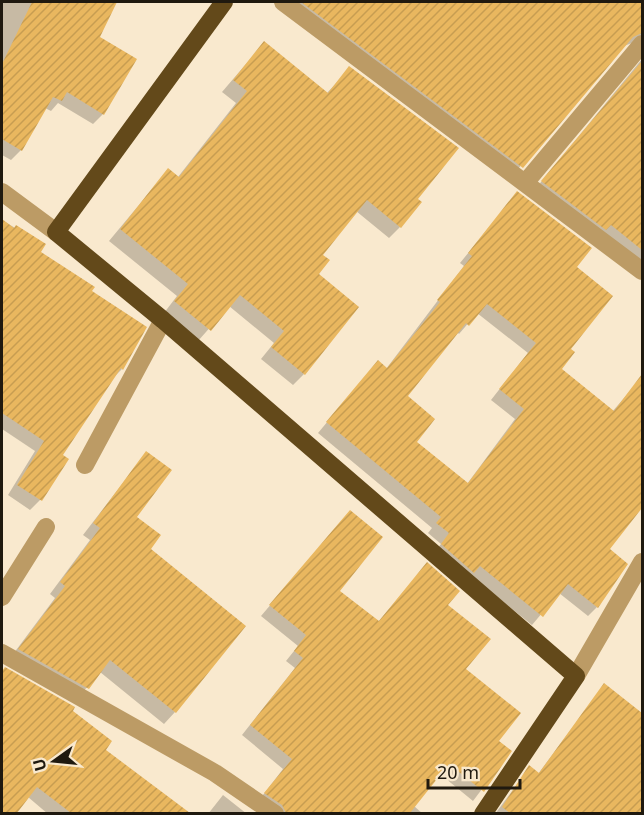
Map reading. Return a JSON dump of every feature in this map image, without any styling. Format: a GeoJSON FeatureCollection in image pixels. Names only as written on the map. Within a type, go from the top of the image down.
{"type":"FeatureCollection","features":[{"type":"Feature","properties":{"kind":"highway"},"geometry":{"type":"LineString","coordinates":[[224,2],[56,232],[164,320],[576,676],[483,813]]}},
{"type":"Feature","properties":{"kind":"street"},"geometry":{"type":"LineString","coordinates":[[283,2],[642,271]]}},
{"type":"Feature","properties":{"kind":"street"},"geometry":{"type":"LineString","coordinates":[[525,183],[642,44]]}},
{"type":"Feature","properties":{"kind":"street"},"geometry":{"type":"LineString","coordinates":[[2,192],[56,232]]}},
{"type":"Feature","properties":{"kind":"street"},"geometry":{"type":"LineString","coordinates":[[85,465],[164,320]]}},
{"type":"Feature","properties":{"kind":"street"},"geometry":{"type":"LineString","coordinates":[[2,597],[46,527]]}},
{"type":"Feature","properties":{"kind":"street"},"geometry":{"type":"LineString","coordinates":[[576,676],[642,562]]}},
{"type":"Feature","properties":{"kind":"street"},"geometry":{"type":"LineString","coordinates":[[2,653],[215,773],[274,813]]}},
{"type":"Feature","properties":{"kind":"building"},"geometry":{"type":"Polygon","coordinates":[[[32,2],[117,2],[100,37],[137,59],[104,115],[67,92],[62,101],[53,97],[22,151],[2,139],[2,64],[32,2]]]}},
{"type":"Feature","properties":{"kind":"building"},"geometry":{"type":"Polygon","coordinates":[[[301,2],[642,2],[642,33],[633,37],[523,168],[301,2]]]}},
{"type":"Feature","properties":{"kind":"building"},"geometry":{"type":"Polygon","coordinates":[[[264,41],[328,93],[349,66],[459,148],[418,199],[422,202],[401,228],[367,200],[323,255],[330,260],[319,274],[359,307],[305,375],[271,347],[284,331],[240,295],[211,331],[174,301],[188,284],[120,229],[168,168],[179,177],[247,91],[233,80],[264,41]]]}},
{"type":"Feature","properties":{"kind":"building"},"geometry":{"type":"Polygon","coordinates":[[[642,61],[642,250],[611,225],[606,230],[541,181],[642,61]]]}},
{"type":"Feature","properties":{"kind":"building"},"geometry":{"type":"Polygon","coordinates":[[[517,191],[592,248],[577,267],[613,296],[571,349],[575,352],[562,369],[614,411],[642,374],[642,508],[610,549],[628,564],[598,608],[568,584],[543,617],[480,566],[474,573],[441,544],[449,533],[436,523],[441,517],[326,422],[378,360],[387,368],[440,302],[437,300],[472,256],[468,253],[517,191]],[[487,304],[469,326],[466,323],[408,396],[435,419],[417,442],[468,483],[524,409],[499,389],[536,343],[487,304]]]}},
{"type":"Feature","properties":{"kind":"building"},"geometry":{"type":"Polygon","coordinates":[[[2,219],[14,228],[16,225],[46,244],[41,252],[95,287],[92,291],[147,327],[123,370],[121,368],[63,455],[69,459],[42,501],[17,485],[44,441],[2,413],[2,219]]]}},
{"type":"Feature","properties":{"kind":"building"},"geometry":{"type":"Polygon","coordinates":[[[146,451],[172,470],[137,517],[161,535],[151,549],[246,626],[176,713],[110,660],[89,689],[18,649],[65,586],[60,582],[100,528],[93,523],[146,451]]]}},
{"type":"Feature","properties":{"kind":"building"},"geometry":{"type":"Polygon","coordinates":[[[350,510],[383,537],[340,591],[379,621],[427,562],[460,591],[448,605],[491,639],[466,669],[521,713],[499,741],[512,751],[484,792],[449,764],[410,813],[286,813],[282,805],[264,793],[292,759],[250,725],[303,658],[294,651],[306,635],[269,605],[350,510]]]}},
{"type":"Feature","properties":{"kind":"building"},"geometry":{"type":"Polygon","coordinates":[[[5,667],[75,707],[73,711],[112,741],[106,750],[190,813],[71,813],[37,787],[17,813],[2,813],[2,671],[5,667]]]}},
{"type":"Feature","properties":{"kind":"building"},"geometry":{"type":"Polygon","coordinates":[[[604,683],[642,713],[642,813],[510,813],[502,807],[529,765],[539,773],[604,683]]]}}]}
